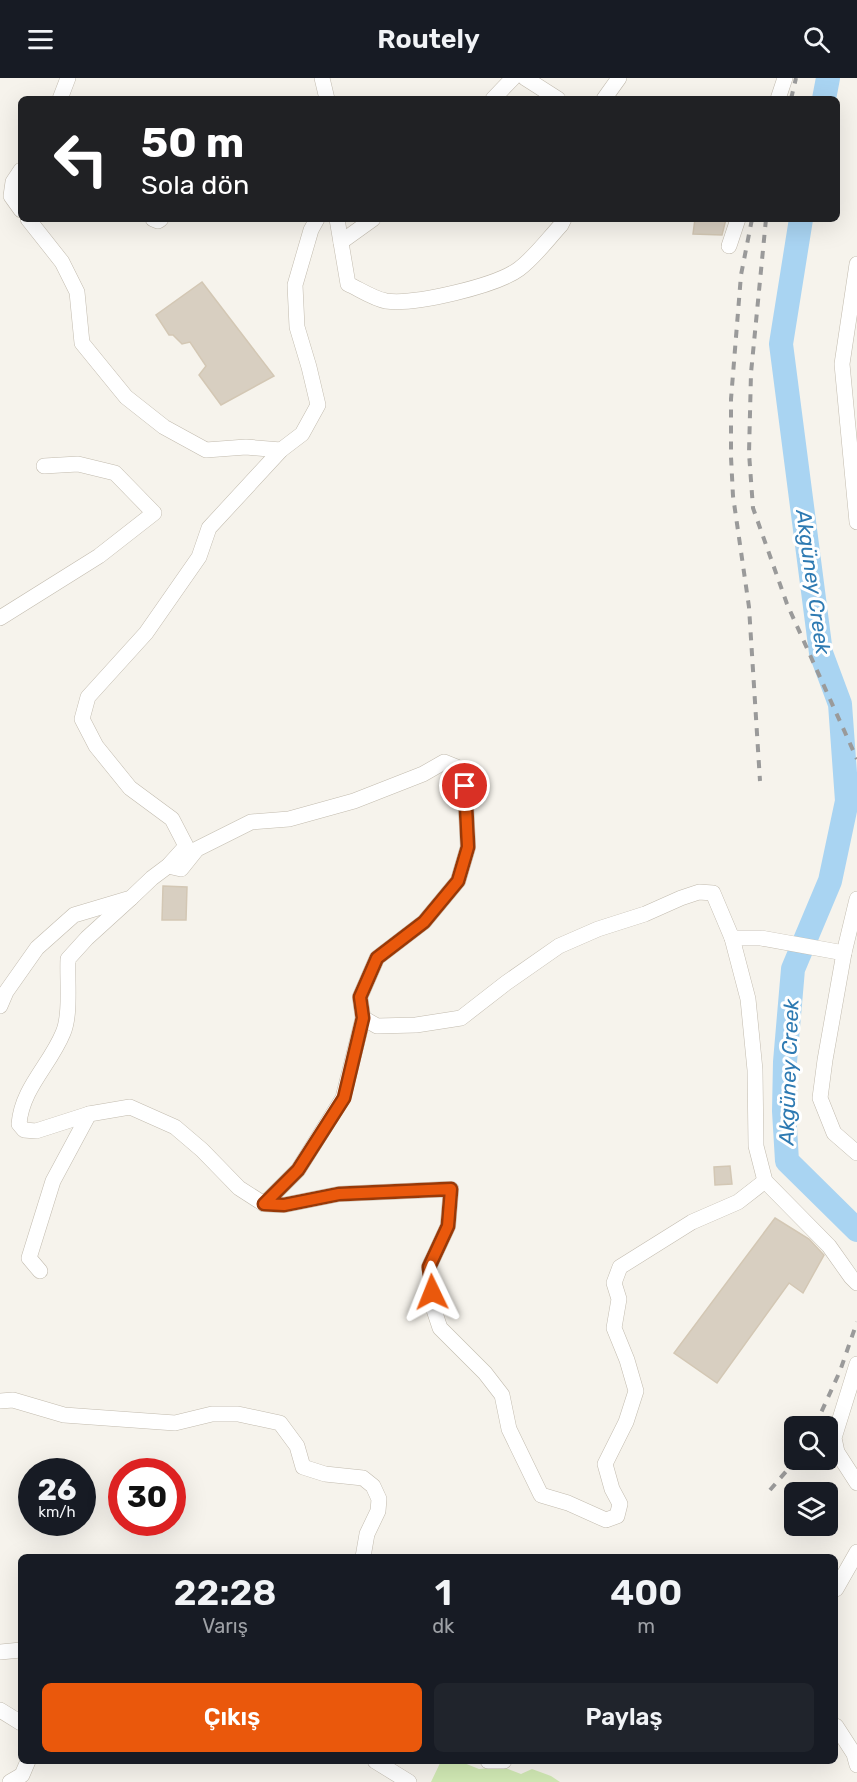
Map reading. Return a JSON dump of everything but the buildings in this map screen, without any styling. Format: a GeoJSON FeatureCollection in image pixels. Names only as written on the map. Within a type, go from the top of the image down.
{"type":"FeatureCollection","features":[{"type":"Feature","properties":{"kind":"street"},"geometry":{"type":"LineString","coordinates":[[61,96],[68,78]]}},
{"type":"Feature","properties":{"kind":"street"},"geometry":{"type":"LineString","coordinates":[[321,78],[326,96]]}},
{"type":"Feature","properties":{"kind":"street"},"geometry":{"type":"LineString","coordinates":[[496,96],[513,78]]}},
{"type":"Feature","properties":{"kind":"street"},"geometry":{"type":"LineString","coordinates":[[525,78],[553,96]]}},
{"type":"Feature","properties":{"kind":"street"},"geometry":{"type":"LineString","coordinates":[[606,96],[619,78]]}},
{"type":"Feature","properties":{"kind":"street"},"geometry":{"type":"LineString","coordinates":[[779,96],[785,78]]}},
{"type":"Feature","properties":{"kind":"street"},"geometry":{"type":"LineString","coordinates":[[18,174],[13,182],[11,196],[18,206]]}},
{"type":"Feature","properties":{"kind":"street"},"geometry":{"type":"LineString","coordinates":[[30,222],[62,262],[77,292],[82,343],[126,397],[164,427],[206,450],[246,447],[281,450]]}},
{"type":"Feature","properties":{"kind":"street"},"geometry":{"type":"LineString","coordinates":[[315,222],[295,285],[297,327],[318,405],[302,434],[281,450],[209,528],[199,557],[146,633],[88,698],[82,719],[96,746],[130,788],[172,819],[186,846],[168,867],[152,878],[87,938],[68,959],[68,1009],[64,1031],[48,1062],[28,1090],[20,1108],[19,1124],[24,1130],[36,1131],[89,1114],[130,1107],[175,1127],[202,1150],[239,1188],[264,1204],[284,1205],[339,1194],[451,1189],[448,1226],[429,1267],[432,1280],[432,1304],[440,1328],[485,1373],[502,1395],[509,1429],[541,1495],[568,1503],[606,1520],[617,1516],[620,1504],[612,1489],[605,1464],[626,1422],[636,1390],[614,1328],[619,1299],[614,1283],[620,1267],[692,1222],[738,1202],[765,1181]]}},
{"type":"Feature","properties":{"kind":"street"},"geometry":{"type":"LineString","coordinates":[[338,222],[348,284],[385,301],[410,301],[447,294],[505,278],[521,267],[562,222]]}},
{"type":"Feature","properties":{"kind":"street"},"geometry":{"type":"LineString","coordinates":[[341,242],[369,222]]}},
{"type":"Feature","properties":{"kind":"street"},"geometry":{"type":"LineString","coordinates":[[729,246],[737,222]]}},
{"type":"Feature","properties":{"kind":"street"},"geometry":{"type":"LineString","coordinates":[[857,264],[842,364],[857,522]]}},
{"type":"Feature","properties":{"kind":"street"},"geometry":{"type":"LineString","coordinates":[[0,618],[99,556],[154,513],[115,473],[78,464],[44,466]]}},
{"type":"Feature","properties":{"kind":"street"},"geometry":{"type":"LineString","coordinates":[[168,867],[181,869],[197,849],[251,822],[289,819],[354,801],[423,774],[444,762],[459,768],[465,786],[468,847],[458,881],[424,922],[377,958],[360,997],[363,1018],[344,1098],[298,1170],[264,1204]]}},
{"type":"Feature","properties":{"kind":"street"},"geometry":{"type":"LineString","coordinates":[[363,1018],[377,1026],[416,1025],[461,1018],[506,982],[559,946],[598,929],[645,914],[699,892],[713,893],[732,938],[748,999],[755,1070],[756,1146],[765,1181],[829,1246],[857,1282]]}},
{"type":"Feature","properties":{"kind":"street"},"geometry":{"type":"LineString","coordinates":[[0,1006],[6,992],[37,948],[74,915],[131,898]]}},
{"type":"Feature","properties":{"kind":"street"},"geometry":{"type":"LineString","coordinates":[[857,899],[844,953],[820,1098],[834,1133],[857,1153]]}},
{"type":"Feature","properties":{"kind":"street"},"geometry":{"type":"LineString","coordinates":[[732,938],[761,938],[844,953]]}},
{"type":"Feature","properties":{"kind":"street"},"geometry":{"type":"LineString","coordinates":[[40,1271],[29,1258],[38,1224],[53,1181],[89,1114]]}},
{"type":"Feature","properties":{"kind":"street"},"geometry":{"type":"LineString","coordinates":[[857,1364],[834,1438],[837,1452],[857,1483]]}},
{"type":"Feature","properties":{"kind":"street"},"geometry":{"type":"LineString","coordinates":[[0,1401],[13,1400],[64,1414],[109,1418],[175,1423],[212,1414],[238,1414],[280,1423],[297,1446],[303,1467],[324,1474],[363,1478],[373,1486],[379,1499],[378,1511],[367,1534],[364,1554]]}},
{"type":"Feature","properties":{"kind":"street"},"geometry":{"type":"LineString","coordinates":[[838,1585],[857,1552]]}},
{"type":"Feature","properties":{"kind":"street"},"geometry":{"type":"LineString","coordinates":[[0,1652],[18,1650]]}},
{"type":"Feature","properties":{"kind":"street"},"geometry":{"type":"LineString","coordinates":[[0,1710],[18,1721]]}},
{"type":"Feature","properties":{"kind":"street"},"geometry":{"type":"LineString","coordinates":[[838,1729],[854,1754],[857,1765]]}},
{"type":"Feature","properties":{"kind":"street"},"geometry":{"type":"LineString","coordinates":[[10,1782],[21,1775],[26,1764]]}},
{"type":"Feature","properties":{"kind":"street"},"geometry":{"type":"LineString","coordinates":[[365,1764],[390,1782]]}},
{"type":"Feature","properties":{"kind":"street"},"geometry":{"type":"LineString","coordinates":[[380,1764],[409,1782]]}},
{"type":"Feature","properties":{"kind":"green space"},"geometry":{"type":"Polygon","coordinates":[[[440,1764],[466,1764],[479,1769],[503,1767],[521,1774],[532,1769],[560,1782],[431,1782],[440,1764]]]}},
{"type":"Feature","properties":{"kind":"waterway","name":"Akgüney Creek"},"geometry":{"type":"LineString","coordinates":[[825,96],[828,78]]}},
{"type":"Feature","properties":{"kind":"waterway","name":"Akgüney Creek"},"geometry":{"type":"LineString","coordinates":[[801,222],[781,344],[821,653],[840,704],[847,801],[830,881],[793,969],[785,1062],[784,1111],[787,1161],[857,1230]]}},
{"type":"Feature","properties":{"kind":"railway"},"geometry":{"type":"LineString","coordinates":[[792,96],[796,78]]}},
{"type":"Feature","properties":{"kind":"railway"},"geometry":{"type":"LineString","coordinates":[[751,222],[741,275],[731,399],[731,457],[733,496],[749,607],[760,781]]}},
{"type":"Feature","properties":{"kind":"railway"},"geometry":{"type":"LineString","coordinates":[[766,222],[751,373],[749,453],[753,508],[787,604],[857,759]]}},
{"type":"Feature","properties":{"kind":"railway"},"geometry":{"type":"LineString","coordinates":[[820,1416],[840,1371],[857,1322]]}},
{"type":"Feature","properties":{"kind":"railway"},"geometry":{"type":"LineString","coordinates":[[770,1490],[787,1470]]}},
{"type":"Feature","properties":{"kind":"route"},"geometry":{"type":"LineString","coordinates":[[432,1292],[429,1267],[448,1226],[451,1189],[339,1194],[284,1205],[264,1204],[298,1170],[344,1098],[363,1018],[360,997],[377,958],[424,922],[458,881],[468,847],[465,786]]}}]}
